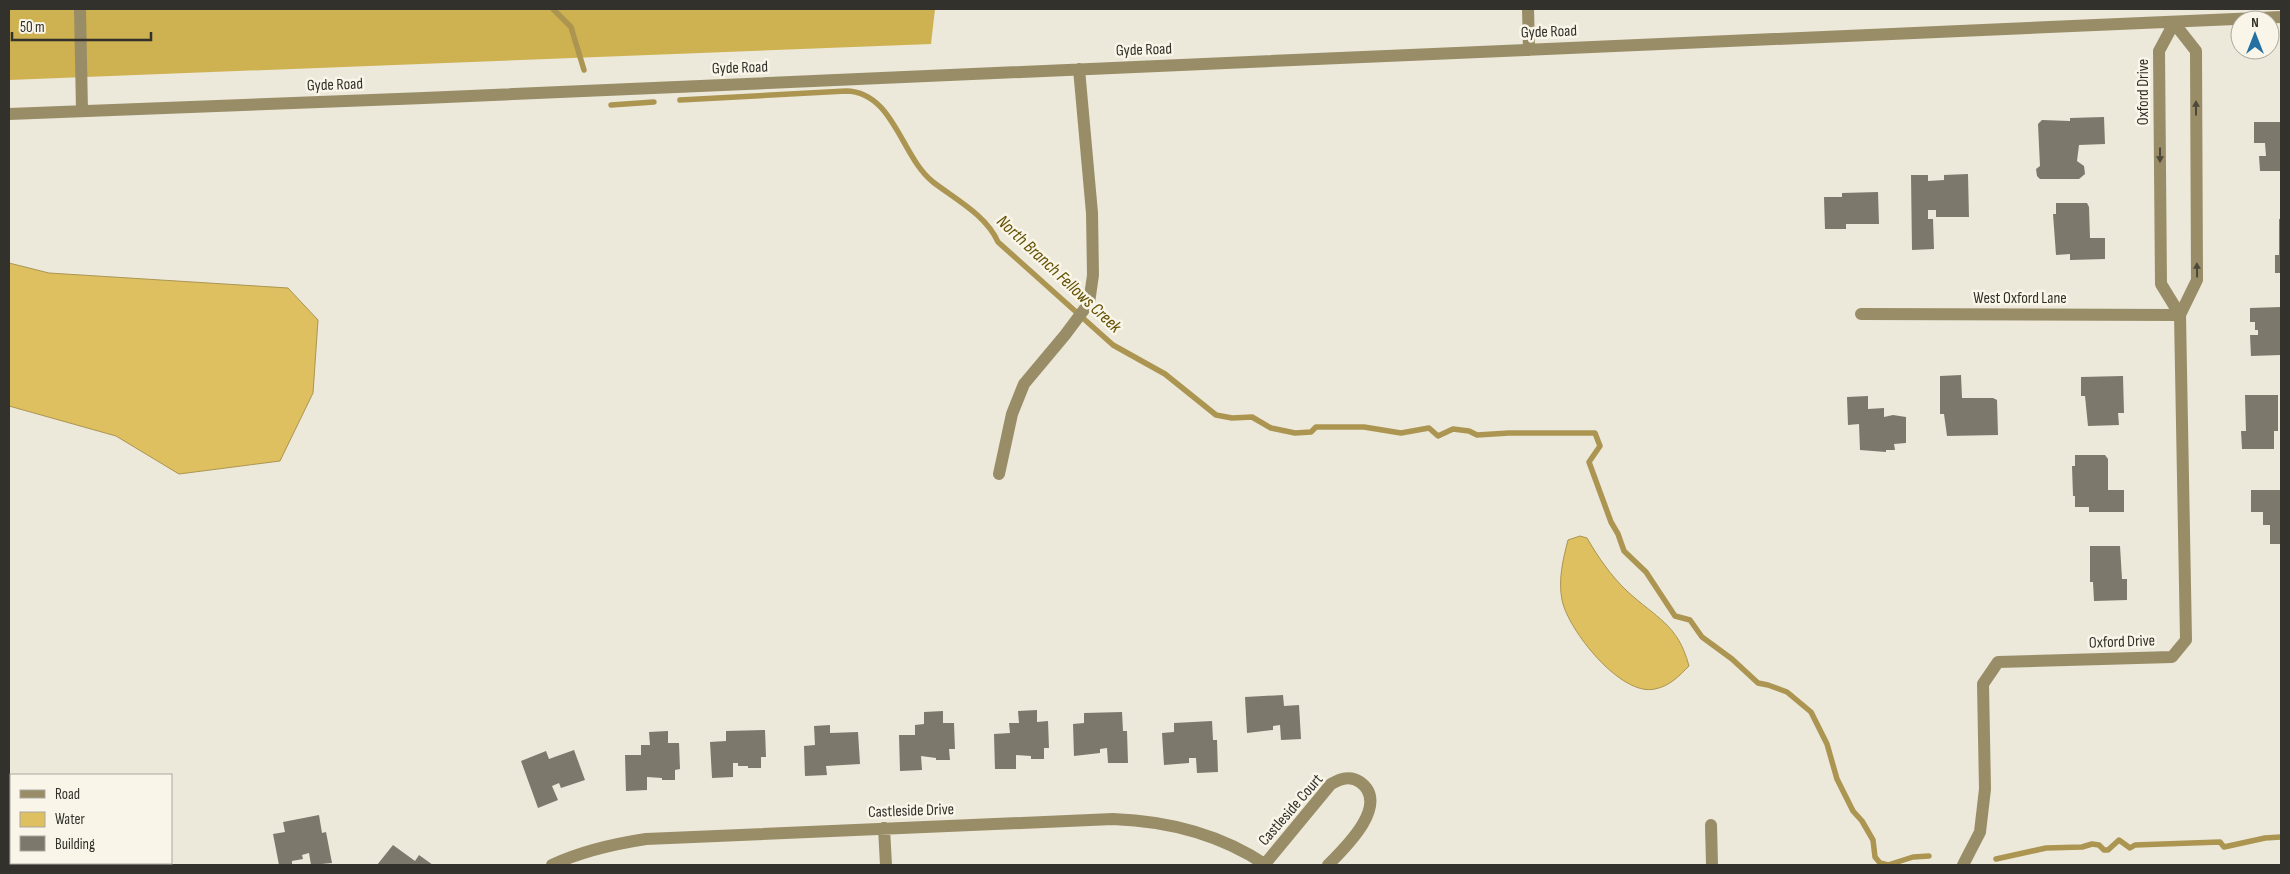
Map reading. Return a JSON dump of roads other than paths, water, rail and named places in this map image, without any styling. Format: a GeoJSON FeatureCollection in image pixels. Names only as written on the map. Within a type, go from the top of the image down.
{"type":"FeatureCollection","features":[{"type":"Feature","properties":{"kind":"street"},"geometry":{"type":"LineString","coordinates":[[80,9],[82,111]]}},
{"type":"Feature","properties":{"kind":"street"},"geometry":{"type":"LineString","coordinates":[[1528,9],[1529,50]]}},
{"type":"Feature","properties":{"kind":"street","name":"Gyde Road"},"geometry":{"type":"LineString","coordinates":[[9,114],[2281,17]]}},
{"type":"Feature","properties":{"kind":"street","name":"Oxford Drive"},"geometry":{"type":"LineString","coordinates":[[1963,865],[1980,832],[1985,789],[1983,684],[1998,662],[2172,657],[2186,640],[2180,315],[2197,280],[2196,51],[2174,22],[2159,51],[2161,284],[2180,315]]}},
{"type":"Feature","properties":{"kind":"street"},"geometry":{"type":"LineString","coordinates":[[999,474],[1012,414],[1024,384],[1089,303],[1093,275],[1092,214],[1079,69]]}},
{"type":"Feature","properties":{"kind":"street","name":"West Oxford Lane"},"geometry":{"type":"LineString","coordinates":[[1861,314],[2180,315]]}},
{"type":"Feature","properties":{"kind":"street","name":"Castleside Court"},"geometry":{"type":"LineString","coordinates":[[1266,865],[1331,784],[1342,779],[1354,779],[1362,784],[1369,793],[1369,816],[1328,865]]}},
{"type":"Feature","properties":{"kind":"street","name":"Castleside Drive"},"geometry":{"type":"LineString","coordinates":[[552,865],[580,853],[609,844],[646,839],[1113,819],[1143,820],[1173,825],[1209,835],[1237,848],[1266,865]]}},
{"type":"Feature","properties":{"kind":"street"},"geometry":{"type":"LineString","coordinates":[[1711,825],[1712,865]]}},
{"type":"Feature","properties":{"kind":"street"},"geometry":{"type":"LineString","coordinates":[[884,828],[886,865]]}},
{"type":"Feature","properties":{"kind":"water"},"geometry":{"type":"Polygon","coordinates":[[[9,263],[49,273],[288,288],[318,320],[313,393],[280,461],[179,474],[116,436],[9,406],[9,263]]]}},
{"type":"Feature","properties":{"kind":"water"},"geometry":{"type":"Polygon","coordinates":[[[1580,536],[1587,538],[1605,566],[1621,585],[1665,623],[1679,640],[1689,666],[1670,683],[1660,688],[1641,689],[1627,683],[1598,659],[1574,628],[1562,600],[1561,577],[1568,540],[1580,536]]]}},
{"type":"Feature","properties":{"kind":"waterway","name":"North Branch Fellows Creek"},"geometry":{"type":"LineString","coordinates":[[553,9],[571,27],[584,70]]}},
{"type":"Feature","properties":{"kind":"waterway","name":"North Branch Fellows Creek"},"geometry":{"type":"LineString","coordinates":[[680,100],[846,91],[862,94],[875,102],[886,114],[896,127],[922,171],[933,182],[978,216],[993,232],[998,242],[1113,345],[1165,374],[1216,415],[1232,418],[1252,417],[1271,428],[1295,433],[1311,432],[1316,427],[1364,427],[1401,433],[1429,428],[1438,436],[1453,429],[1469,431],[1477,435],[1595,433],[1600,446],[1589,462],[1611,522],[1624,551],[1646,572],[1675,616],[1690,620],[1702,637],[1732,659],[1758,683],[1787,692],[1811,712],[1827,744],[1837,779],[1853,811],[1862,821],[1873,840],[1875,857],[1880,863],[1888,865],[1913,857],[1929,856]]}},
{"type":"Feature","properties":{"kind":"waterway","name":"North Branch Fellows Creek"},"geometry":{"type":"LineString","coordinates":[[611,105],[654,102]]}},
{"type":"Feature","properties":{"kind":"waterway","name":"North Branch Fellows Creek"},"geometry":{"type":"LineString","coordinates":[[1996,859],[2046,848],[2082,847],[2092,844],[2099,845],[2104,850],[2108,850],[2119,840],[2130,848],[2135,845],[2220,842],[2224,847],[2265,838],[2281,837]]}}]}
